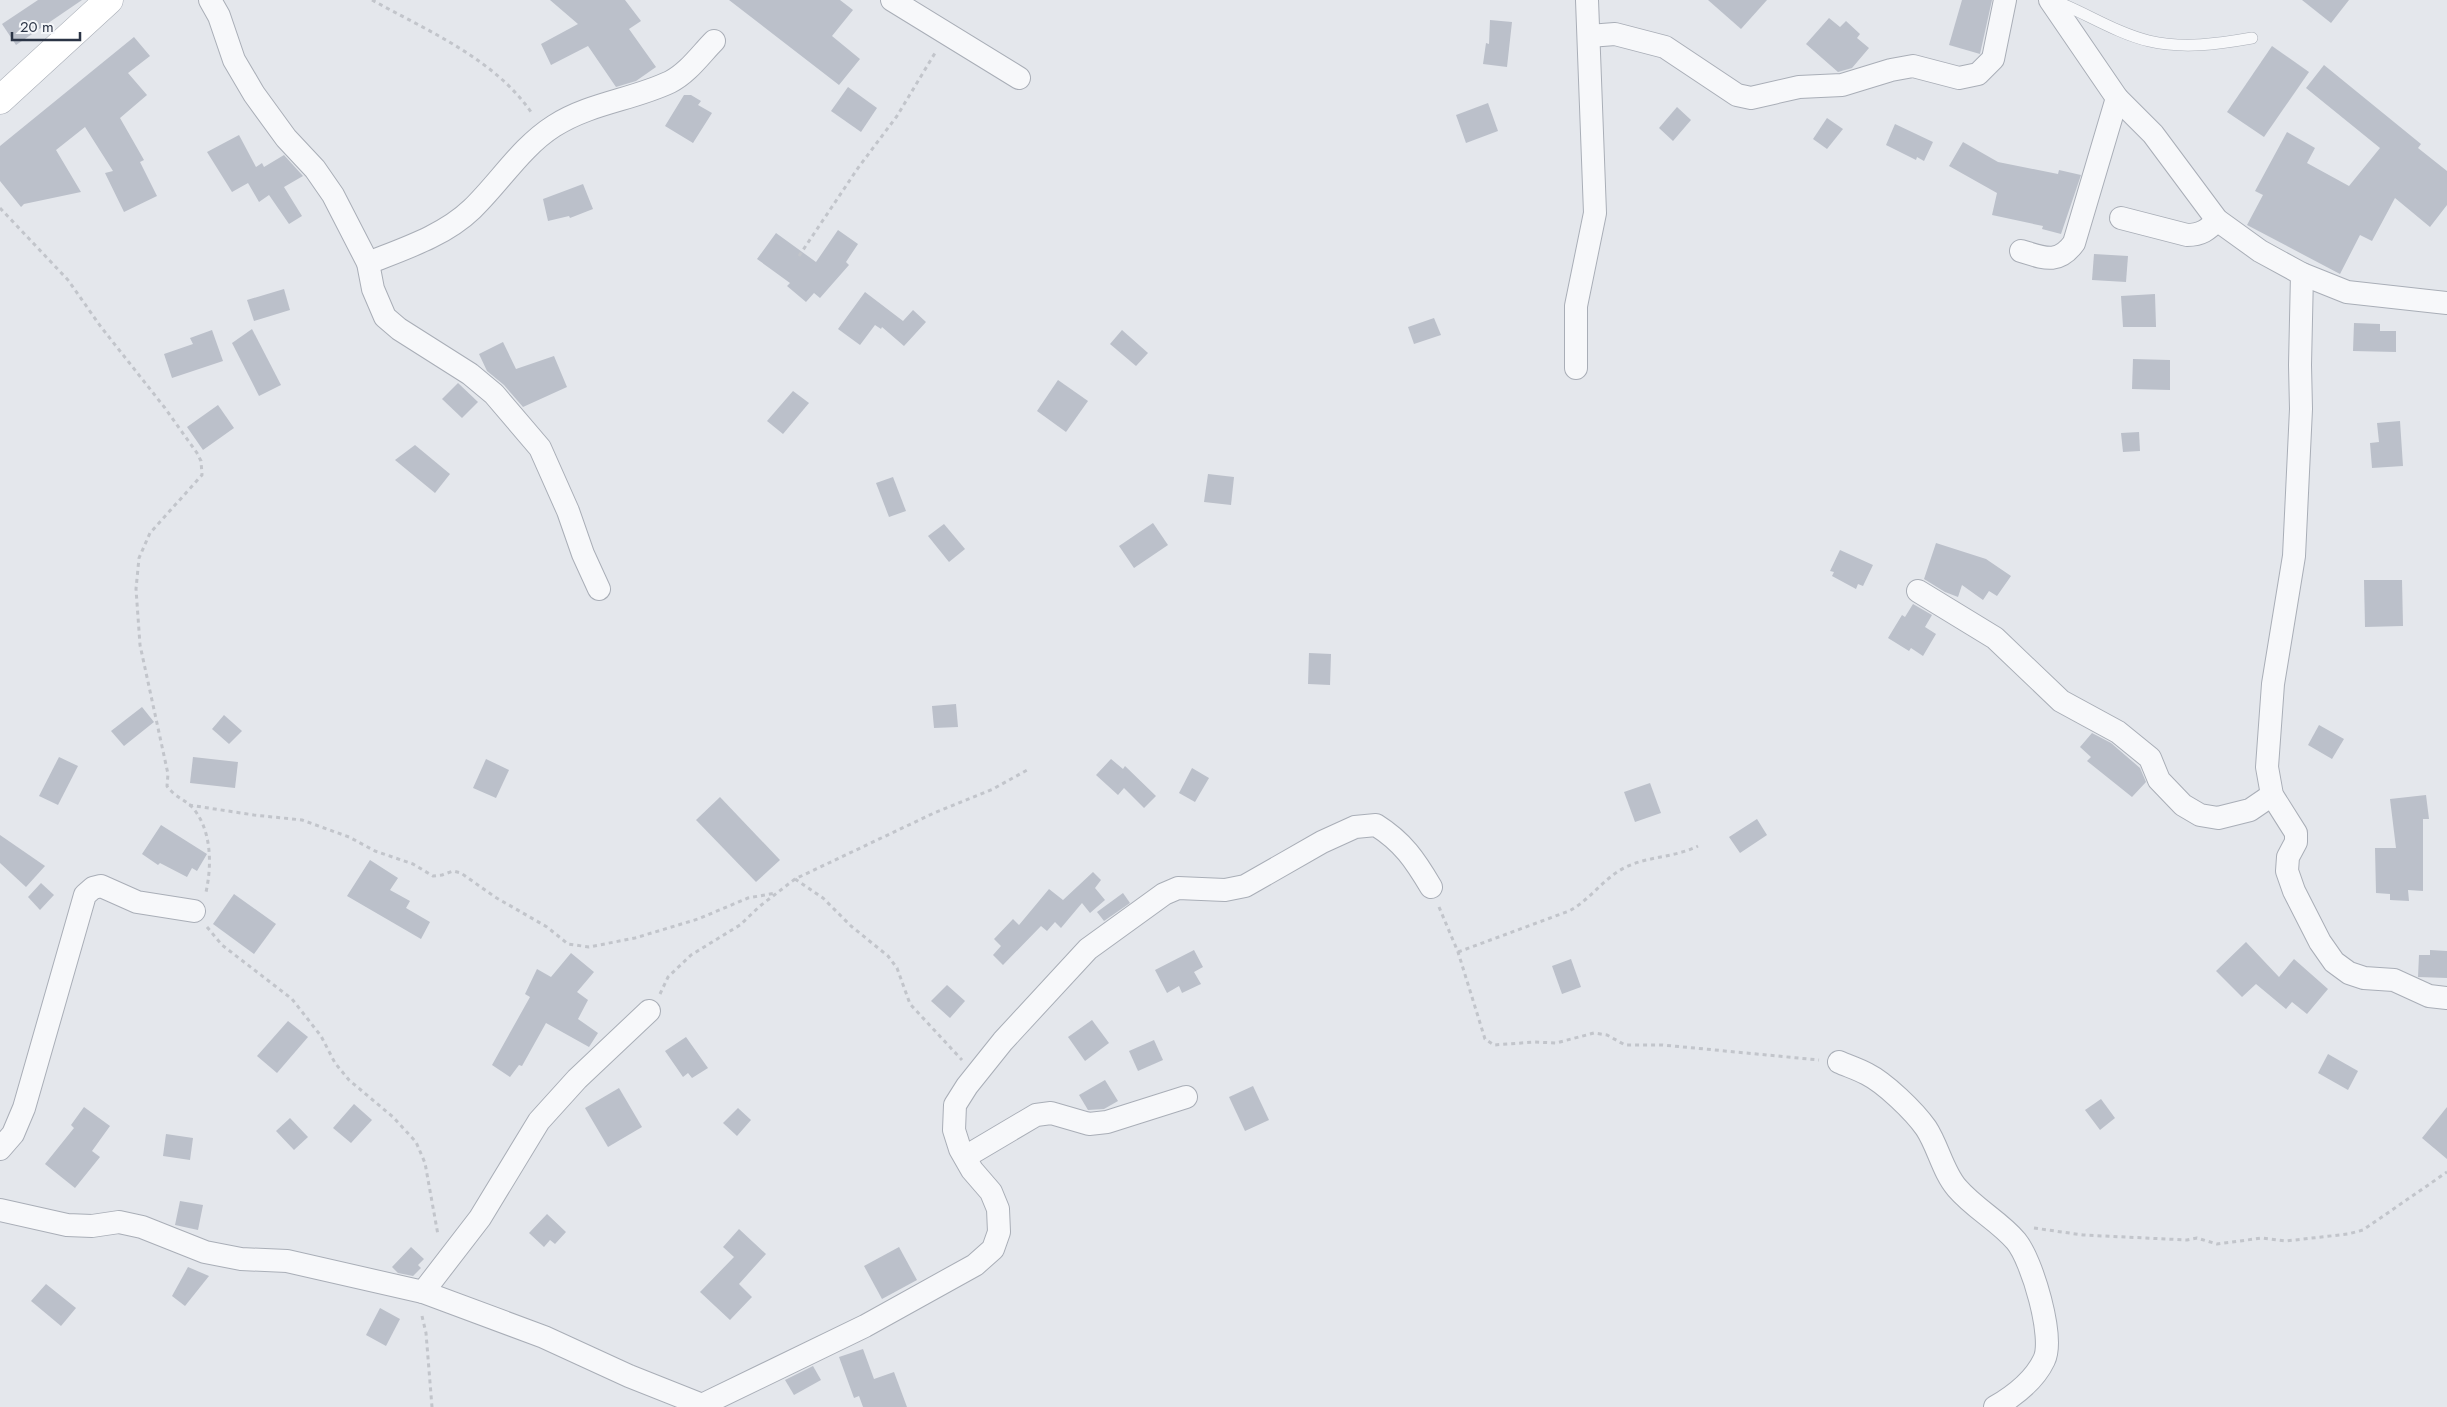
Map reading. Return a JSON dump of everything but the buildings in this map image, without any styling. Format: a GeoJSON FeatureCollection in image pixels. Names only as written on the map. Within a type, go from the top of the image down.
{"type":"FeatureCollection","features":[{"type":"Feature","properties":{"kind":"main road"},"geometry":{"type":"LineString","coordinates":[[0,100],[109,0]]}},
{"type":"Feature","properties":{"kind":"street"},"geometry":{"type":"LineString","coordinates":[[210,0],[219,16],[234,60],[254,94],[286,138],[315,169],[333,195],[368,263],[373,289],[385,317],[399,329],[470,374],[494,394],[540,448],[568,511],[599,589]]}},
{"type":"Feature","properties":{"kind":"street"},"geometry":{"type":"LineString","coordinates":[[892,0],[1019,78]]}},
{"type":"Feature","properties":{"kind":"street"},"geometry":{"type":"LineString","coordinates":[[1576,368],[1576,306],[1595,213],[1587,0]]}},
{"type":"Feature","properties":{"kind":"street"},"geometry":{"type":"LineString","coordinates":[[1589,36],[1616,34],[1665,47],[1737,95],[1751,98],[1799,87],[1842,85],[1891,70],[1913,66],[1959,78],[1978,74],[1993,59],[2005,0]]}},
{"type":"Feature","properties":{"kind":"street"},"geometry":{"type":"LineString","coordinates":[[2052,0],[2117,98],[2153,134],[2217,220],[2260,251],[2302,274],[2347,292],[2447,303]]}},
{"type":"Feature","properties":{"kind":"street"},"geometry":{"type":"LineString","coordinates":[[368,263],[442,231],[471,211],[524,151],[544,133],[570,116],[671,82],[686,71],[714,41]]}},
{"type":"Feature","properties":{"kind":"street"},"geometry":{"type":"LineString","coordinates":[[2021,251],[2048,259],[2067,253],[2074,243],[2117,98]]}},
{"type":"Feature","properties":{"kind":"street"},"geometry":{"type":"LineString","coordinates":[[2121,218],[2192,235],[2208,230],[2217,220]]}},
{"type":"Feature","properties":{"kind":"street"},"geometry":{"type":"LineString","coordinates":[[2302,274],[2300,365],[2302,409],[2294,556],[2268,727],[2267,767],[2272,795],[2296,833],[2296,842],[2288,857],[2286,871],[2320,942],[2334,962],[2349,973],[2364,978],[2394,980],[2430,996],[2447,998]]}},
{"type":"Feature","properties":{"kind":"street"},"geometry":{"type":"LineString","coordinates":[[1918,591],[1995,638],[2061,701],[2118,732],[2131,742],[2150,758],[2159,780],[2183,805],[2200,815],[2218,818],[2250,810],[2272,795]]}},
{"type":"Feature","properties":{"kind":"street"},"geometry":{"type":"LineString","coordinates":[[0,1210],[67,1225],[92,1226],[119,1222],[142,1227],[205,1252],[241,1258],[287,1261],[421,1292],[535,1333],[629,1376],[704,1406],[865,1326],[975,1265],[994,1249],[999,1232],[998,1208],[991,1192],[972,1170],[965,1157],[954,1130],[955,1105],[971,1081],[1004,1042],[1088,950],[1171,891],[1178,888],[1226,890],[1245,886],[1322,842],[1355,827],[1376,825],[1392,835],[1413,856],[1431,887]]}},
{"type":"Feature","properties":{"kind":"street"},"geometry":{"type":"LineString","coordinates":[[0,1149],[13,1134],[24,1108],[85,895],[93,888],[101,886],[137,902],[194,911]]}},
{"type":"Feature","properties":{"kind":"street"},"geometry":{"type":"LineString","coordinates":[[421,1292],[438,1274],[480,1218],[539,1121],[577,1079],[650,1011]]}},
{"type":"Feature","properties":{"kind":"street"},"geometry":{"type":"LineString","coordinates":[[1839,1062],[1868,1074],[1900,1100],[1925,1127],[1956,1186],[1976,1207],[1998,1222],[2018,1243],[2028,1260],[2037,1286],[2047,1340],[2045,1359],[2027,1384],[1995,1407]]}},
{"type":"Feature","properties":{"kind":"street"},"geometry":{"type":"LineString","coordinates":[[965,1157],[1036,1116],[1051,1114],[1089,1124],[1107,1122],[1186,1097]]}},
{"type":"Feature","properties":{"kind":"lane"},"geometry":{"type":"LineString","coordinates":[[2052,0],[2099,22],[2149,41],[2188,45],[2211,44],[2252,38]]}},
{"type":"Feature","properties":{"kind":"path"},"geometry":{"type":"LineString","coordinates":[[372,0],[486,65],[522,98],[544,133]]}},
{"type":"Feature","properties":{"kind":"path"},"geometry":{"type":"LineString","coordinates":[[799,256],[858,168],[897,116],[947,33]]}},
{"type":"Feature","properties":{"kind":"path"},"geometry":{"type":"LineString","coordinates":[[0,208],[68,280],[101,327],[165,408],[201,461],[202,475],[150,533],[139,558],[136,589],[140,645],[168,774],[167,786],[174,796],[190,804],[236,813],[302,820],[349,837],[375,851],[413,864],[433,876],[442,876],[453,871],[461,873],[495,897],[547,927],[568,944],[589,946],[635,938],[698,919],[748,898],[776,893]]}},
{"type":"Feature","properties":{"kind":"path"},"geometry":{"type":"LineString","coordinates":[[650,1011],[668,977],[691,954],[740,925],[795,879],[934,813],[993,789],[1030,768]]}},
{"type":"Feature","properties":{"kind":"path"},"geometry":{"type":"LineString","coordinates":[[190,804],[197,814],[206,837],[210,866],[202,904],[194,911],[222,945],[292,999],[321,1036],[335,1062],[349,1080],[393,1117],[416,1142],[425,1163],[438,1226],[438,1274]]}},
{"type":"Feature","properties":{"kind":"path"},"geometry":{"type":"LineString","coordinates":[[1458,952],[1569,911],[1584,903],[1622,868],[1685,852],[1698,846]]}},
{"type":"Feature","properties":{"kind":"path"},"geometry":{"type":"LineString","coordinates":[[795,879],[823,898],[852,926],[888,956],[897,968],[910,1004],[964,1063],[971,1081]]}},
{"type":"Feature","properties":{"kind":"path"},"geometry":{"type":"LineString","coordinates":[[1431,887],[1458,952],[1485,1040],[1494,1046],[1535,1042],[1556,1043],[1594,1033],[1607,1035],[1625,1045],[1751,1052],[1839,1062]]}},
{"type":"Feature","properties":{"kind":"path"},"geometry":{"type":"LineString","coordinates":[[1998,1222],[2083,1235],[2178,1240],[2198,1238],[2217,1244],[2262,1238],[2286,1241],[2322,1238],[2363,1230],[2447,1172]]}},
{"type":"Feature","properties":{"kind":"path"},"geometry":{"type":"LineString","coordinates":[[421,1292],[432,1407]]}}]}
